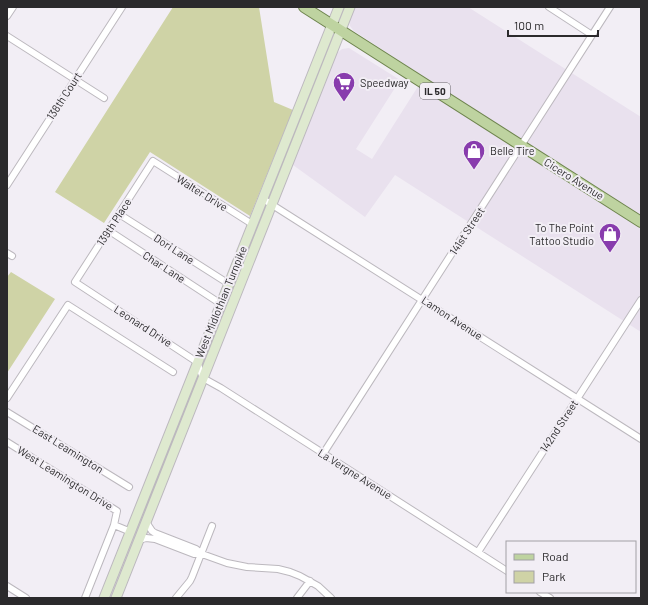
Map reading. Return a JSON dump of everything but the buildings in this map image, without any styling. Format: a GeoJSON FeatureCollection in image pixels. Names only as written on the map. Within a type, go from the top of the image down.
{"type":"FeatureCollection","features":[{"type":"Feature","properties":{"kind":"main road","name":"Cicero Avenue"},"geometry":{"type":"LineString","coordinates":[[304,7],[641,222]]}},
{"type":"Feature","properties":{"kind":"main road","name":"West Midlothian Turnpike"},"geometry":{"type":"LineString","coordinates":[[104,598],[338,7]]}},
{"type":"Feature","properties":{"kind":"main road","name":"West Midlothian Turnpike"},"geometry":{"type":"LineString","coordinates":[[116,598],[350,7]]}},
{"type":"Feature","properties":{"kind":"main road"},"geometry":{"type":"LineString","coordinates":[[131,532],[141,536]]}},
{"type":"Feature","properties":{"kind":"street"},"geometry":{"type":"LineString","coordinates":[[7,16],[13,7]]}},
{"type":"Feature","properties":{"kind":"street","name":"138th Court"},"geometry":{"type":"LineString","coordinates":[[7,185],[122,7]]}},
{"type":"Feature","properties":{"kind":"street"},"geometry":{"type":"LineString","coordinates":[[549,7],[592,35]]}},
{"type":"Feature","properties":{"kind":"street","name":"141st Street"},"geometry":{"type":"LineString","coordinates":[[323,454],[610,7]]}},
{"type":"Feature","properties":{"kind":"street"},"geometry":{"type":"LineString","coordinates":[[7,36],[104,98]]}},
{"type":"Feature","properties":{"kind":"street","name":"139th Place"},"geometry":{"type":"LineString","coordinates":[[75,282],[153,161]]}},
{"type":"Feature","properties":{"kind":"street","name":"Walter Drive"},"geometry":{"type":"LineString","coordinates":[[153,161],[252,224]]}},
{"type":"Feature","properties":{"kind":"street","name":"Lamon Avenue"},"geometry":{"type":"LineString","coordinates":[[263,198],[641,439]]}},
{"type":"Feature","properties":{"kind":"street","name":"Dori Lane"},"geometry":{"type":"LineString","coordinates":[[119,214],[229,284]]}},
{"type":"Feature","properties":{"kind":"street","name":"Char Lane"},"geometry":{"type":"LineString","coordinates":[[108,230],[220,304]]}},
{"type":"Feature","properties":{"kind":"street","name":"Leonard Drive"},"geometry":{"type":"LineString","coordinates":[[75,282],[197,362]]}},
{"type":"Feature","properties":{"kind":"street","name":"142nd Street"},"geometry":{"type":"LineString","coordinates":[[478,552],[641,300]]}},
{"type":"Feature","properties":{"kind":"street"},"geometry":{"type":"LineString","coordinates":[[7,398],[68,305],[173,372]]}},
{"type":"Feature","properties":{"kind":"street"},"geometry":{"type":"LineString","coordinates":[[197,362],[203,378]]}},
{"type":"Feature","properties":{"kind":"street","name":"La Vergne Avenue"},"geometry":{"type":"LineString","coordinates":[[203,378],[221,388],[506,570]]}},
{"type":"Feature","properties":{"kind":"street","name":"East Leamington"},"geometry":{"type":"LineString","coordinates":[[7,412],[129,487]]}},
{"type":"Feature","properties":{"kind":"street","name":"West Leamington Drive"},"geometry":{"type":"LineString","coordinates":[[7,442],[117,511],[114,525],[131,532]]}},
{"type":"Feature","properties":{"kind":"street"},"geometry":{"type":"LineString","coordinates":[[146,522],[155,533],[196,549],[202,554],[219,561],[235,565],[278,569],[300,576],[318,586],[331,598]]}},
{"type":"Feature","properties":{"kind":"street"},"geometry":{"type":"LineString","coordinates":[[85,598],[114,525]]}},
{"type":"Feature","properties":{"kind":"street"},"geometry":{"type":"LineString","coordinates":[[176,598],[190,581],[212,526]]}},
{"type":"Feature","properties":{"kind":"street"},"geometry":{"type":"LineString","coordinates":[[141,536],[155,539],[194,554],[202,554]]}},
{"type":"Feature","properties":{"kind":"street"},"geometry":{"type":"LineString","coordinates":[[297,598],[310,581]]}},
{"type":"Feature","properties":{"kind":"street"},"geometry":{"type":"LineString","coordinates":[[7,586],[26,598]]}},
{"type":"Feature","properties":{"kind":"shaded area"},"geometry":{"type":"Polygon","coordinates":[[[354,7],[468,7],[641,117],[641,332],[395,175],[365,217],[293,165],[336,54],[342,49],[349,48],[400,80],[356,149],[372,159],[424,77],[354,31],[350,26],[349,19],[354,7]]]}},
{"type":"Feature","properties":{"kind":"green space"},"geometry":{"type":"Polygon","coordinates":[[[173,7],[259,7],[274,102],[293,110],[250,216],[150,152],[104,223],[55,192],[173,7]]]}},
{"type":"Feature","properties":{"kind":"green space"},"geometry":{"type":"Polygon","coordinates":[[[11,272],[55,299],[7,373],[7,277],[11,272]]]}},
{"type":"Feature","properties":{"kind":"place","name":"Speedway"},"geometry":{"type":"Point","coordinates":[344,102]}},
{"type":"Feature","properties":{"kind":"place","name":"Belle Tire"},"geometry":{"type":"Point","coordinates":[474,170]}},
{"type":"Feature","properties":{"kind":"place","name":"To The Point Tattoo Studio"},"geometry":{"type":"Point","coordinates":[610,254]}}]}
